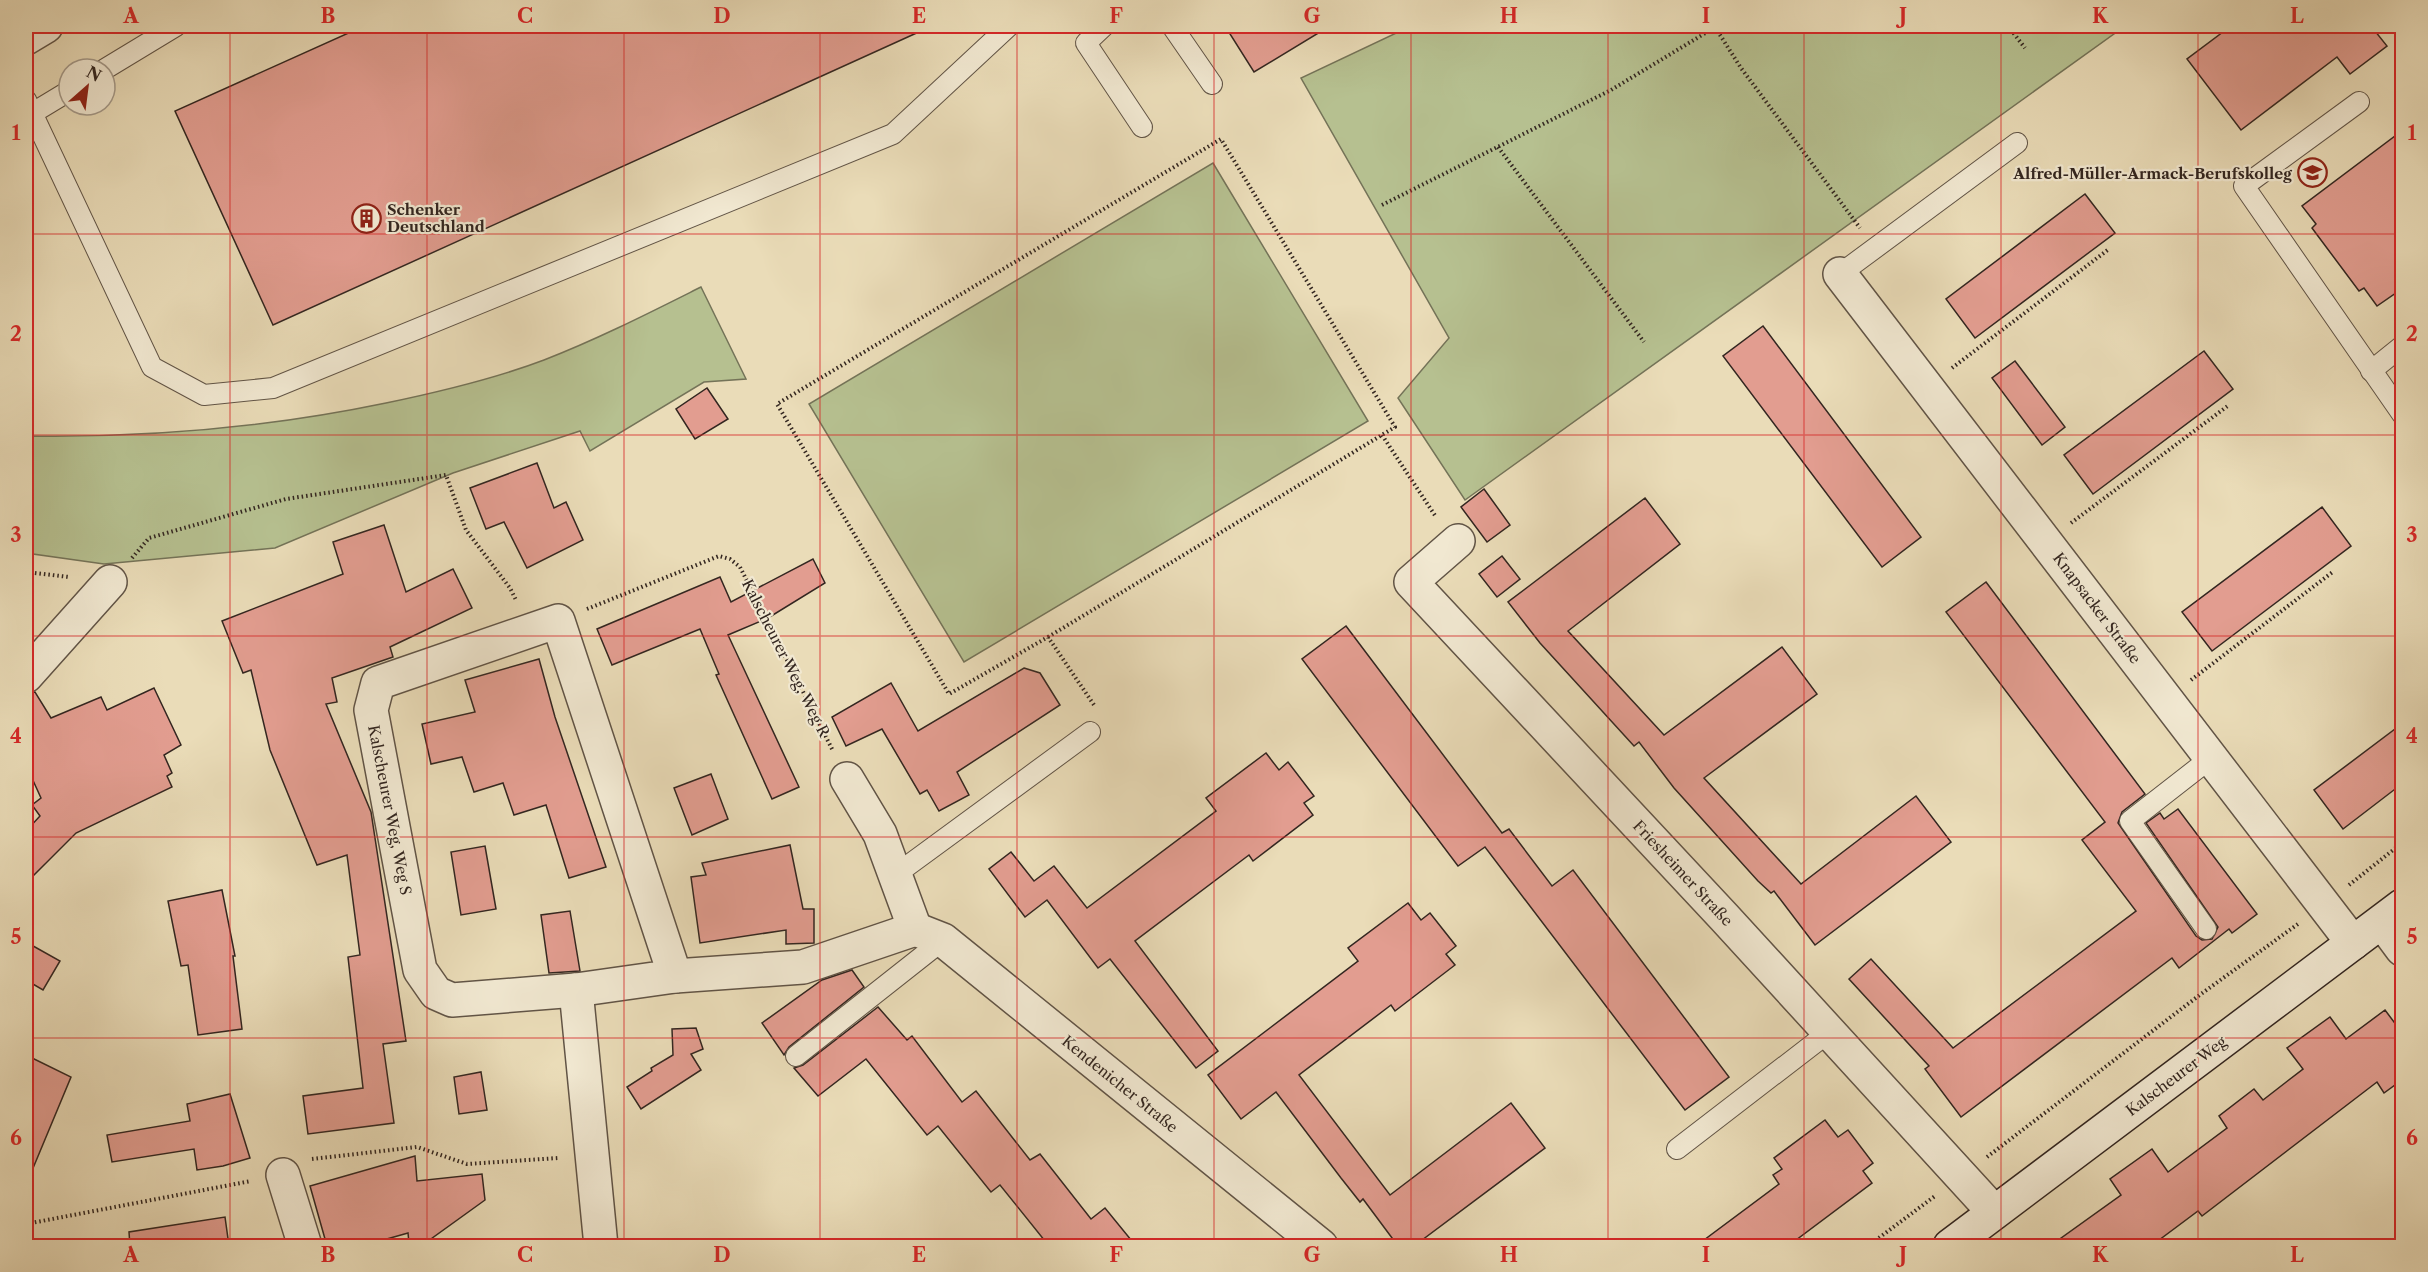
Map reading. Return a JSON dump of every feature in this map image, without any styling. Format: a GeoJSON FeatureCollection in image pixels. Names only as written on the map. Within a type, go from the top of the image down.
{"type":"FeatureCollection","features":[{"type":"Feature","properties":{"kind":"street"},"geometry":{"type":"LineString","coordinates":[[26,38],[46,26]]}},
{"type":"Feature","properties":{"kind":"street","name":"Knapsacker Straße"},"geometry":{"type":"LineString","coordinates":[[1840,274],[2353,944]]}},
{"type":"Feature","properties":{"kind":"street","name":"Friesheimer Straße"},"geometry":{"type":"LineString","coordinates":[[1458,541],[1411,582],[1994,1212]]}},
{"type":"Feature","properties":{"kind":"street"},"geometry":{"type":"LineString","coordinates":[[26,676],[111,582]]}},
{"type":"Feature","properties":{"kind":"street"},"geometry":{"type":"LineString","coordinates":[[544,626],[675,976]]}},
{"type":"Feature","properties":{"kind":"street","name":"Kalscheurer Weg, Weg S"},"geometry":{"type":"LineString","coordinates":[[544,626],[378,683],[371,710],[420,970],[436,993],[452,1000],[576,990],[675,976],[803,967],[929,934]]}},
{"type":"Feature","properties":{"kind":"street"},"geometry":{"type":"LineString","coordinates":[[847,779],[880,834],[894,872],[929,934]]}},
{"type":"Feature","properties":{"kind":"street"},"geometry":{"type":"LineString","coordinates":[[2392,914],[2403,949]]}},
{"type":"Feature","properties":{"kind":"street","name":"Kalscheurer Weg"},"geometry":{"type":"LineString","coordinates":[[1950,1246],[2392,914]]}},
{"type":"Feature","properties":{"kind":"street","name":"Kendenicher Straße"},"geometry":{"type":"LineString","coordinates":[[929,934],[1321,1246]]}},
{"type":"Feature","properties":{"kind":"street"},"geometry":{"type":"LineString","coordinates":[[576,990],[601,1246]]}},
{"type":"Feature","properties":{"kind":"street"},"geometry":{"type":"LineString","coordinates":[[283,1175],[305,1246]]}},
{"type":"Feature","properties":{"kind":"lane"},"geometry":{"type":"LineString","coordinates":[[117,62],[176,26]]}},
{"type":"Feature","properties":{"kind":"lane"},"geometry":{"type":"LineString","coordinates":[[57,96],[28,107],[152,367],[204,395],[273,388],[893,134],[1009,26]]}},
{"type":"Feature","properties":{"kind":"lane"},"geometry":{"type":"LineString","coordinates":[[1104,26],[1086,43],[1142,127]]}},
{"type":"Feature","properties":{"kind":"lane"},"geometry":{"type":"LineString","coordinates":[[1172,26],[1212,84]]}},
{"type":"Feature","properties":{"kind":"lane"},"geometry":{"type":"LineString","coordinates":[[2359,102],[2244,186],[2403,414]]}},
{"type":"Feature","properties":{"kind":"lane"},"geometry":{"type":"LineString","coordinates":[[1840,274],[2017,143]]}},
{"type":"Feature","properties":{"kind":"lane"},"geometry":{"type":"LineString","coordinates":[[2371,371],[2403,346]]}},
{"type":"Feature","properties":{"kind":"lane"},"geometry":{"type":"LineString","coordinates":[[894,872],[906,867],[1090,732]]}},
{"type":"Feature","properties":{"kind":"lane"},"geometry":{"type":"LineString","coordinates":[[2206,929],[2130,821],[2212,757]]}},
{"type":"Feature","properties":{"kind":"lane"},"geometry":{"type":"LineString","coordinates":[[796,1056],[929,934]]}},
{"type":"Feature","properties":{"kind":"lane"},"geometry":{"type":"LineString","coordinates":[[1677,1149],[1828,1032]]}},
{"type":"Feature","properties":{"kind":"path"},"geometry":{"type":"LineString","coordinates":[[1382,205],[1611,90],[1715,26],[1741,68],[1875,248]]}},
{"type":"Feature","properties":{"kind":"path"},"geometry":{"type":"LineString","coordinates":[[2008,26],[2025,48]]}},
{"type":"Feature","properties":{"kind":"path"},"geometry":{"type":"LineString","coordinates":[[1221,139],[1395,427],[1047,637],[949,694],[777,404],[1221,139]]}},
{"type":"Feature","properties":{"kind":"path"},"geometry":{"type":"LineString","coordinates":[[1498,147],[1644,342]]}},
{"type":"Feature","properties":{"kind":"path"},"geometry":{"type":"LineString","coordinates":[[1927,386],[2109,249]]}},
{"type":"Feature","properties":{"kind":"path"},"geometry":{"type":"LineString","coordinates":[[2046,541],[2229,405]]}},
{"type":"Feature","properties":{"kind":"path"},"geometry":{"type":"LineString","coordinates":[[1382,435],[1441,525],[1458,541]]}},
{"type":"Feature","properties":{"kind":"path"},"geometry":{"type":"LineString","coordinates":[[111,582],[149,538],[286,499],[446,475],[466,530],[510,588],[544,626]]}},
{"type":"Feature","properties":{"kind":"path","name":"Kalscheurer Weg, Weg R"},"geometry":{"type":"LineString","coordinates":[[544,626],[719,556],[730,559],[740,567],[847,779]]}},
{"type":"Feature","properties":{"kind":"path"},"geometry":{"type":"LineString","coordinates":[[2167,699],[2334,571]]}},
{"type":"Feature","properties":{"kind":"path"},"geometry":{"type":"LineString","coordinates":[[1047,637],[1095,707],[1090,732]]}},
{"type":"Feature","properties":{"kind":"path"},"geometry":{"type":"LineString","coordinates":[[1868,1246],[2201,994],[2325,905],[2403,843]]}},
{"type":"Feature","properties":{"kind":"green space"},"geometry":{"type":"Polygon","coordinates":[[[1411,26],[2125,26],[1465,500],[1398,398],[1449,338],[1301,78],[1411,26]]]}},
{"type":"Feature","properties":{"kind":"green space"},"geometry":{"type":"Polygon","coordinates":[[[1213,163],[1368,421],[964,662],[809,404],[1213,163]]]}},
{"type":"Feature","properties":{"kind":"green space"},"geometry":{"type":"Polygon","coordinates":[[[701,287],[746,379],[704,382],[590,451],[580,431],[453,473],[275,548],[104,564],[26,553],[26,436],[117,435],[207,430],[341,412],[406,399],[486,379],[544,360],[604,335],[701,287]]]}},
{"type":"Feature","properties":{"kind":"building","name":"Schenker Deutschland"},"geometry":{"type":"Polygon","coordinates":[[[364,26],[932,26],[273,325],[175,111],[364,26]]]}},
{"type":"Feature","properties":{"kind":"building"},"geometry":{"type":"Polygon","coordinates":[[[1225,26],[1330,26],[1254,72],[1225,26]]]}},
{"type":"Feature","properties":{"kind":"building"},"geometry":{"type":"Polygon","coordinates":[[[2231,26],[2371,26],[2387,46],[2350,74],[2337,57],[2241,130],[2187,59],[2231,26]]]}},
{"type":"Feature","properties":{"kind":"building"},"geometry":{"type":"Polygon","coordinates":[[[2403,130],[2403,288],[2377,306],[2364,288],[2359,291],[2312,228],[2316,224],[2302,206],[2403,130]]]}},
{"type":"Feature","properties":{"kind":"building"},"geometry":{"type":"Polygon","coordinates":[[[2085,194],[2115,233],[1975,338],[1946,299],[2085,194]]]}},
{"type":"Feature","properties":{"kind":"building"},"geometry":{"type":"Polygon","coordinates":[[[1763,326],[1921,537],[1882,567],[1723,356],[1763,326]]]}},
{"type":"Feature","properties":{"kind":"building"},"geometry":{"type":"Polygon","coordinates":[[[2204,351],[2233,389],[2093,494],[2064,455],[2204,351]]]}},
{"type":"Feature","properties":{"kind":"building"},"geometry":{"type":"Polygon","coordinates":[[[2015,361],[2065,427],[2042,445],[1992,378],[2015,361]]]}},
{"type":"Feature","properties":{"kind":"building"},"geometry":{"type":"Polygon","coordinates":[[[707,388],[728,419],[695,439],[676,409],[707,388]]]}},
{"type":"Feature","properties":{"kind":"building"},"geometry":{"type":"Polygon","coordinates":[[[537,463],[554,508],[566,502],[583,540],[527,568],[504,522],[486,529],[470,488],[537,463]]]}},
{"type":"Feature","properties":{"kind":"building"},"geometry":{"type":"Polygon","coordinates":[[[1484,489],[1510,525],[1487,542],[1461,507],[1484,489]]]}},
{"type":"Feature","properties":{"kind":"building"},"geometry":{"type":"Polygon","coordinates":[[[1645,498],[1680,544],[1568,631],[1664,735],[1782,647],[1817,694],[1704,778],[1801,884],[1916,796],[1951,842],[1815,945],[1774,891],[1771,893],[1758,881],[1674,788],[1639,742],[1634,746],[1540,643],[1508,602],[1645,498]]]}},
{"type":"Feature","properties":{"kind":"building"},"geometry":{"type":"Polygon","coordinates":[[[2322,507],[2351,546],[2212,651],[2182,612],[2322,507]]]}},
{"type":"Feature","properties":{"kind":"building"},"geometry":{"type":"Polygon","coordinates":[[[384,525],[406,592],[453,569],[472,608],[390,647],[393,657],[332,678],[337,702],[326,704],[371,812],[406,1041],[383,1044],[394,1123],[308,1134],[303,1096],[363,1088],[348,957],[360,955],[347,855],[317,865],[270,750],[251,670],[243,673],[222,621],[343,574],[333,542],[384,525]]]}},
{"type":"Feature","properties":{"kind":"building"},"geometry":{"type":"Polygon","coordinates":[[[1502,556],[1520,579],[1497,597],[1479,574],[1502,556]]]}},
{"type":"Feature","properties":{"kind":"building"},"geometry":{"type":"Polygon","coordinates":[[[813,559],[825,583],[768,618],[728,635],[799,787],[772,799],[716,675],[719,674],[700,629],[612,665],[597,629],[720,577],[731,602],[813,559]]]}},
{"type":"Feature","properties":{"kind":"building"},"geometry":{"type":"Polygon","coordinates":[[[1986,582],[2145,794],[2122,812],[2118,823],[2196,936],[2202,940],[2212,939],[2218,927],[2146,823],[2160,813],[2164,819],[2178,809],[2257,914],[2232,933],[2229,929],[2179,968],[2172,958],[1961,1117],[1925,1069],[1929,1066],[1849,979],[1871,959],[1953,1048],[2136,911],[2082,840],[2105,822],[1946,612],[1986,582]]]}},
{"type":"Feature","properties":{"kind":"building"},"geometry":{"type":"Polygon","coordinates":[[[1346,626],[1502,833],[1509,829],[1552,886],[1573,870],[1729,1077],[1685,1110],[1485,847],[1458,866],[1302,659],[1346,626]]]}},
{"type":"Feature","properties":{"kind":"building"},"geometry":{"type":"Polygon","coordinates":[[[539,659],[555,717],[606,867],[569,878],[546,805],[514,815],[503,783],[474,792],[462,757],[431,764],[422,724],[475,712],[465,680],[539,659]]]}},
{"type":"Feature","properties":{"kind":"building"},"geometry":{"type":"Polygon","coordinates":[[[1024,668],[1040,673],[1060,705],[957,772],[969,795],[939,811],[927,790],[920,794],[882,729],[846,746],[832,717],[891,683],[918,731],[1024,668]]]}},
{"type":"Feature","properties":{"kind":"building"},"geometry":{"type":"Polygon","coordinates":[[[154,688],[181,745],[164,755],[172,773],[167,776],[172,787],[76,833],[26,883],[26,831],[40,816],[32,805],[41,798],[26,765],[26,694],[35,692],[51,718],[101,697],[107,710],[154,688]]]}},
{"type":"Feature","properties":{"kind":"building"},"geometry":{"type":"Polygon","coordinates":[[[2403,723],[2403,783],[2343,829],[2314,790],[2403,723]]]}},
{"type":"Feature","properties":{"kind":"building"},"geometry":{"type":"Polygon","coordinates":[[[1266,753],[1279,770],[1288,762],[1314,796],[1304,803],[1313,815],[1253,861],[1249,855],[1135,941],[1218,1051],[1196,1068],[1110,959],[1098,968],[1047,900],[1025,917],[989,869],[1011,852],[1034,881],[1054,866],[1087,908],[1216,811],[1206,798],[1266,753]]]}},
{"type":"Feature","properties":{"kind":"building"},"geometry":{"type":"Polygon","coordinates":[[[711,774],[728,819],[692,835],[674,788],[711,774]]]}},
{"type":"Feature","properties":{"kind":"building"},"geometry":{"type":"Polygon","coordinates":[[[790,845],[803,909],[814,909],[814,943],[786,944],[786,930],[700,943],[691,877],[706,875],[702,863],[790,845]]]}},
{"type":"Feature","properties":{"kind":"building"},"geometry":{"type":"Polygon","coordinates":[[[485,846],[496,909],[461,915],[451,852],[485,846]]]}},
{"type":"Feature","properties":{"kind":"building"},"geometry":{"type":"Polygon","coordinates":[[[222,890],[235,956],[233,956],[242,1029],[198,1035],[188,965],[181,966],[168,901],[222,890]]]}},
{"type":"Feature","properties":{"kind":"building"},"geometry":{"type":"Polygon","coordinates":[[[1408,903],[1421,920],[1430,913],[1456,946],[1446,954],[1455,965],[1395,1011],[1391,1005],[1299,1075],[1390,1195],[1511,1103],[1545,1148],[1414,1246],[1398,1246],[1363,1199],[1360,1202],[1276,1092],[1241,1119],[1208,1075],[1358,961],[1348,948],[1408,903]]]}},
{"type":"Feature","properties":{"kind":"building"},"geometry":{"type":"Polygon","coordinates":[[[570,911],[580,971],[549,973],[541,915],[570,911]]]}},
{"type":"Feature","properties":{"kind":"building"},"geometry":{"type":"Polygon","coordinates":[[[26,942],[60,961],[43,990],[26,980],[26,942]]]}},
{"type":"Feature","properties":{"kind":"building"},"geometry":{"type":"Polygon","coordinates":[[[852,970],[864,987],[789,1047],[784,1055],[762,1023],[822,980],[852,970]]]}},
{"type":"Feature","properties":{"kind":"building"},"geometry":{"type":"Polygon","coordinates":[[[878,1007],[907,1040],[912,1036],[962,1102],[976,1091],[1030,1160],[1040,1154],[1091,1219],[1105,1208],[1136,1246],[1049,1246],[1000,1185],[991,1192],[938,1126],[927,1135],[866,1059],[818,1096],[794,1068],[803,1065],[878,1007]]]}},
{"type":"Feature","properties":{"kind":"building"},"geometry":{"type":"Polygon","coordinates":[[[2385,1010],[2403,1034],[2403,1079],[2384,1093],[2377,1082],[2202,1216],[2198,1211],[2151,1246],[2050,1246],[2121,1195],[2110,1179],[2152,1149],[2168,1172],[2227,1128],[2219,1116],[2254,1089],[2263,1100],[2303,1069],[2287,1048],[2330,1017],[2346,1039],[2385,1010]]]}},
{"type":"Feature","properties":{"kind":"building"},"geometry":{"type":"Polygon","coordinates":[[[696,1028],[703,1049],[691,1054],[701,1070],[641,1109],[627,1087],[652,1071],[651,1068],[673,1055],[672,1029],[696,1028]]]}},
{"type":"Feature","properties":{"kind":"building"},"geometry":{"type":"Polygon","coordinates":[[[26,1055],[71,1077],[26,1185],[26,1055]]]}},
{"type":"Feature","properties":{"kind":"building"},"geometry":{"type":"Polygon","coordinates":[[[481,1072],[487,1110],[459,1114],[454,1077],[481,1072]]]}},
{"type":"Feature","properties":{"kind":"building"},"geometry":{"type":"Polygon","coordinates":[[[230,1094],[250,1158],[223,1166],[197,1170],[194,1149],[112,1162],[107,1135],[190,1121],[187,1104],[230,1094]]]}},
{"type":"Feature","properties":{"kind":"building"},"geometry":{"type":"Polygon","coordinates":[[[1825,1120],[1838,1137],[1848,1130],[1873,1163],[1863,1171],[1872,1183],[1788,1246],[1696,1246],[1779,1184],[1773,1175],[1782,1169],[1774,1158],[1825,1120]]]}},
{"type":"Feature","properties":{"kind":"building"},"geometry":{"type":"Polygon","coordinates":[[[415,1156],[417,1181],[482,1174],[485,1200],[428,1241],[409,1243],[408,1233],[362,1246],[327,1246],[310,1186],[415,1156]]]}},
{"type":"Feature","properties":{"kind":"building"},"geometry":{"type":"Polygon","coordinates":[[[225,1217],[229,1246],[130,1246],[129,1232],[225,1217]]]}},
{"type":"Feature","properties":{"kind":"place","name":"Alfred-Müller-Armack-Berufskolleg"},"geometry":{"type":"Point","coordinates":[2313,173]}},
{"type":"Feature","properties":{"kind":"place","name":"Schenker Deutschland"},"geometry":{"type":"Point","coordinates":[366,218]}}]}
